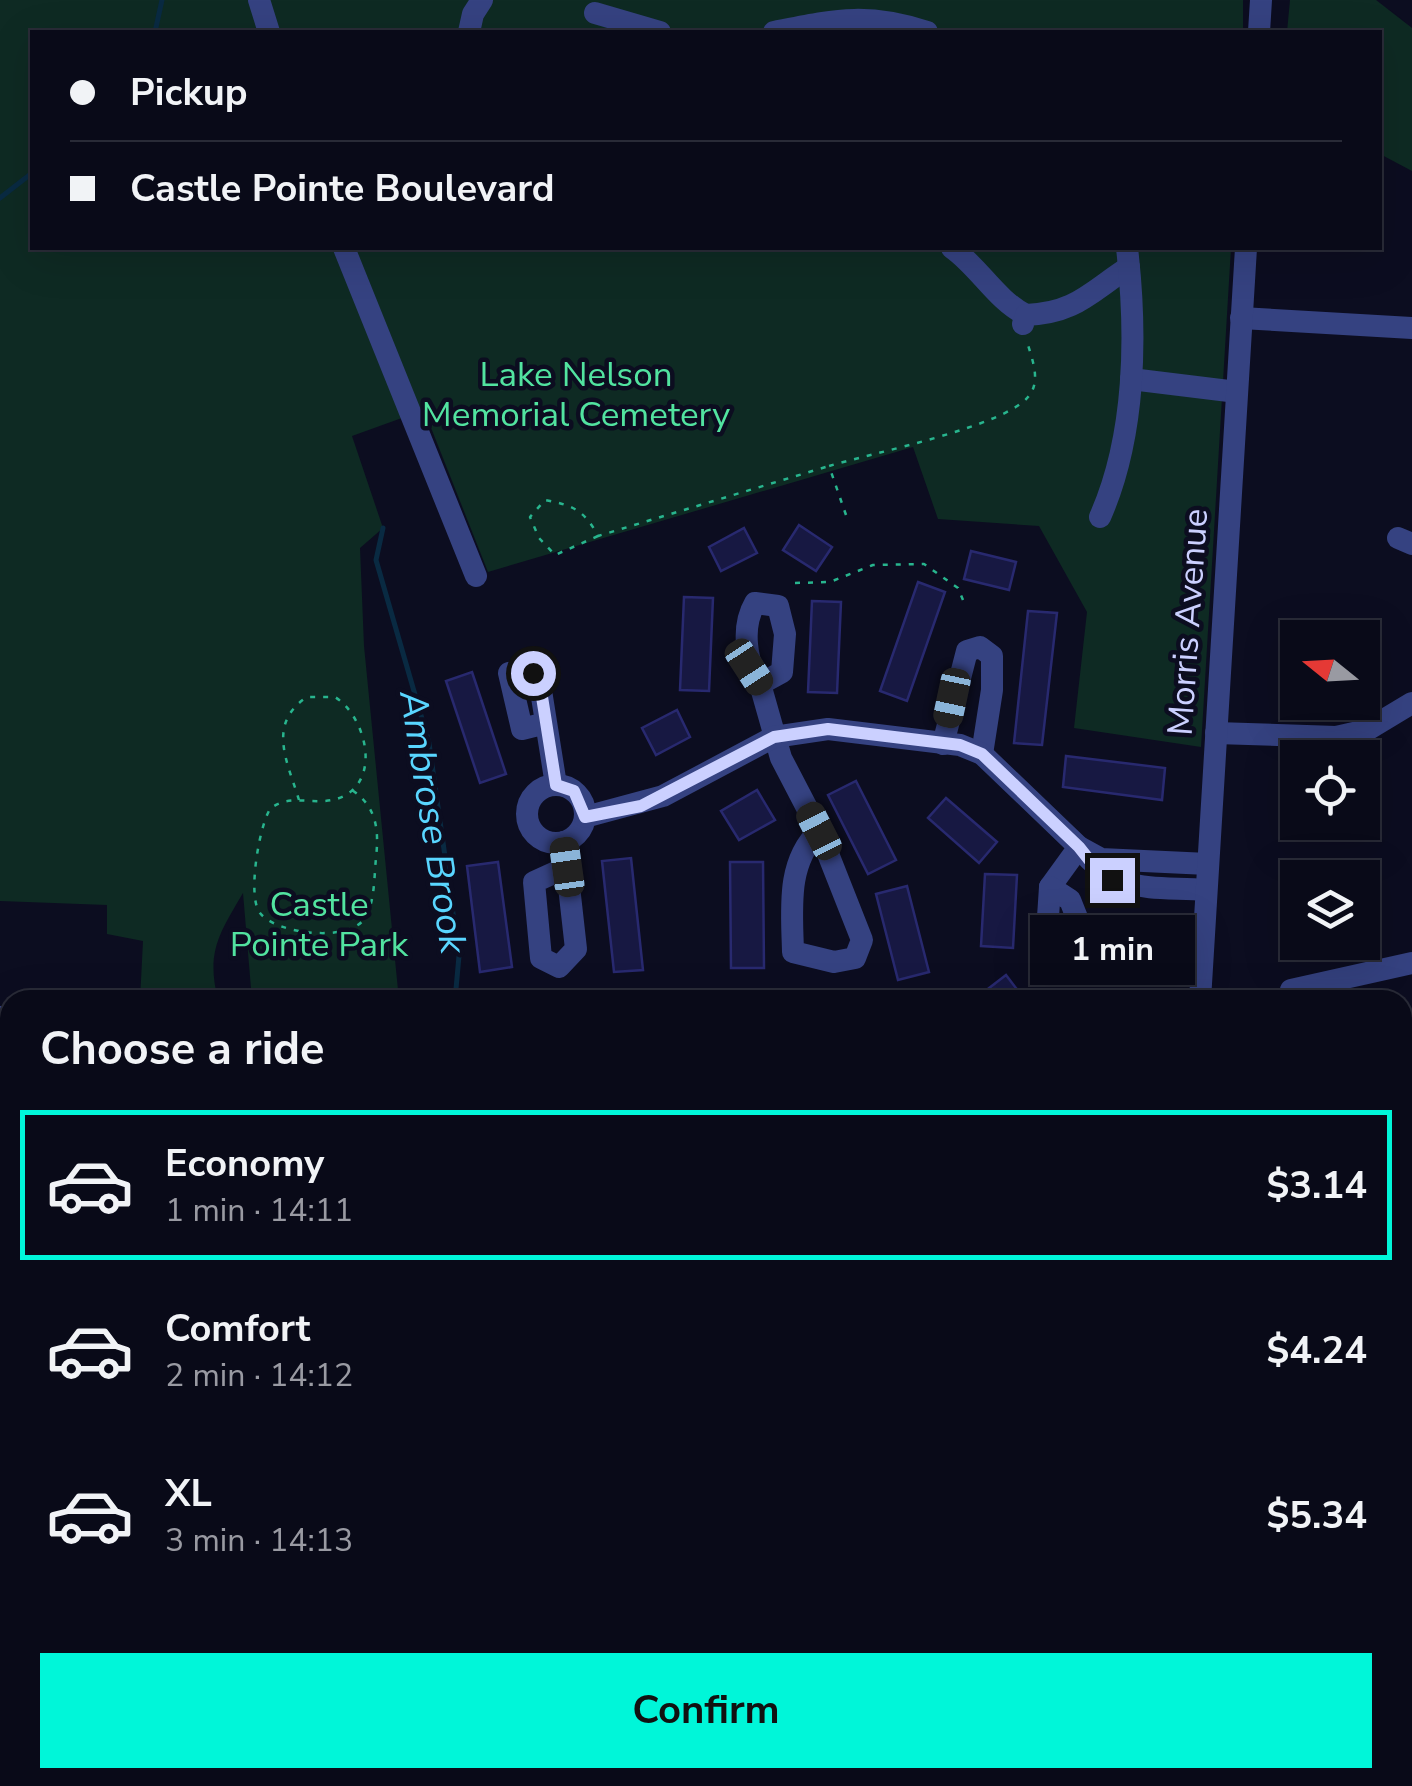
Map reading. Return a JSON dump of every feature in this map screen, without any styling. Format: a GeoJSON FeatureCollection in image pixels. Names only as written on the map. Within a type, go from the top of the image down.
{"type":"FeatureCollection","features":[{"type":"Feature","properties":{"kind":"street"},"geometry":{"type":"LineString","coordinates":[[260,0],[268,30]]}},
{"type":"Feature","properties":{"kind":"street"},"geometry":{"type":"LineString","coordinates":[[469,30],[482,0]]}},
{"type":"Feature","properties":{"kind":"street"},"geometry":{"type":"LineString","coordinates":[[1259,30],[1261,0]]}},
{"type":"Feature","properties":{"kind":"street"},"geometry":{"type":"LineString","coordinates":[[594,15],[652,30]]}},
{"type":"Feature","properties":{"kind":"street"},"geometry":{"type":"LineString","coordinates":[[784,30],[847,17],[920,30]]}},
{"type":"Feature","properties":{"kind":"street"},"geometry":{"type":"LineString","coordinates":[[345,250],[476,576]]}},
{"type":"Feature","properties":{"kind":"street"},"geometry":{"type":"LineString","coordinates":[[955,250],[977,266],[1024,319],[1057,314],[1091,297],[1128,257]]}},
{"type":"Feature","properties":{"kind":"street","name":"Morris Avenue"},"geometry":{"type":"LineString","coordinates":[[1201,990],[1246,250]]}},
{"type":"Feature","properties":{"kind":"street"},"geometry":{"type":"LineString","coordinates":[[1100,517],[1116,462],[1131,379],[1128,257]]}},
{"type":"Feature","properties":{"kind":"street"},"geometry":{"type":"LineString","coordinates":[[1241,318],[1412,328]]}},
{"type":"Feature","properties":{"kind":"street"},"geometry":{"type":"LineString","coordinates":[[1131,379],[1237,392]]}},
{"type":"Feature","properties":{"kind":"street"},"geometry":{"type":"LineString","coordinates":[[943,744],[967,651],[980,646],[992,656],[982,754]]}},
{"type":"Feature","properties":{"kind":"street"},"geometry":{"type":"LineString","coordinates":[[760,684],[774,737],[819,831],[862,940],[855,958],[834,962],[793,952],[792,888],[802,847],[819,831]]}},
{"type":"Feature","properties":{"kind":"street"},"geometry":{"type":"LineString","coordinates":[[1216,733],[1336,736],[1367,730],[1412,703]]}},
{"type":"Feature","properties":{"kind":"street"},"geometry":{"type":"LineString","coordinates":[[546,723],[556,785]]}},
{"type":"Feature","properties":{"kind":"street"},"geometry":{"type":"LineString","coordinates":[[585,817],[652,801],[774,737],[828,729],[943,744],[982,754],[1079,847],[1098,871],[1112,880],[1206,890]]}},
{"type":"Feature","properties":{"kind":"street"},"geometry":{"type":"LineString","coordinates":[[556,785],[574,791],[585,817],[578,833],[564,842],[536,836],[527,818],[531,799],[546,786],[556,785]]}},
{"type":"Feature","properties":{"kind":"street"},"geometry":{"type":"LineString","coordinates":[[564,842],[567,867]]}},
{"type":"Feature","properties":{"kind":"street"},"geometry":{"type":"LineString","coordinates":[[1079,847],[1101,858],[1208,864]]}},
{"type":"Feature","properties":{"kind":"street"},"geometry":{"type":"LineString","coordinates":[[1050,887],[1079,847]]}},
{"type":"Feature","properties":{"kind":"street"},"geometry":{"type":"LineString","coordinates":[[1291,990],[1412,963]]}},
{"type":"Feature","properties":{"kind":"path"},"geometry":{"type":"LineString","coordinates":[[598,536],[587,515],[569,504],[545,500],[530,517],[539,538],[556,555],[598,536],[994,420],[1029,396],[1036,374],[1024,319]]}},
{"type":"Feature","properties":{"kind":"path"},"geometry":{"type":"LineString","coordinates":[[829,466],[846,515]]}},
{"type":"Feature","properties":{"kind":"path"},"geometry":{"type":"LineString","coordinates":[[795,583],[830,582],[874,564],[924,564],[958,588],[964,600]]}},
{"type":"Feature","properties":{"kind":"path"},"geometry":{"type":"LineString","coordinates":[[299,800],[281,729],[300,702],[315,695],[335,697],[354,713],[365,752],[362,776],[352,790],[323,803],[280,801],[267,815],[253,892],[255,906],[264,918],[278,924],[344,933],[358,926],[371,906],[378,843],[375,817],[352,790]]}},
{"type":"Feature","properties":{"kind":"green space"},"geometry":{"type":"Polygon","coordinates":[[[0,0],[1243,0],[1243,30],[30,30],[30,250],[1231,250],[1201,747],[1074,728],[1087,612],[1039,526],[938,519],[913,447],[488,572],[424,410],[352,436],[383,528],[360,548],[364,646],[398,990],[251,990],[243,893],[217,944],[213,969],[216,990],[141,990],[143,941],[107,934],[107,905],[0,901],[0,0]]]}},
{"type":"Feature","properties":{"kind":"green space"},"geometry":{"type":"Polygon","coordinates":[[[1290,0],[1376,0],[1412,28],[1412,171],[1382,155],[1382,30],[1287,30],[1290,0]]]}},
{"type":"Feature","properties":{"kind":"building"},"geometry":{"type":"Polygon","coordinates":[[[799,525],[832,547],[816,571],[783,550],[799,525]]]}},
{"type":"Feature","properties":{"kind":"building"},"geometry":{"type":"Polygon","coordinates":[[[744,528],[757,553],[721,571],[709,547],[744,528]]]}},
{"type":"Feature","properties":{"kind":"building"},"geometry":{"type":"Polygon","coordinates":[[[971,551],[1016,562],[1009,590],[964,579],[971,551]]]}},
{"type":"Feature","properties":{"kind":"building"},"geometry":{"type":"Polygon","coordinates":[[[918,582],[945,592],[907,701],[880,691],[918,582]]]}},
{"type":"Feature","properties":{"kind":"building"},"geometry":{"type":"Polygon","coordinates":[[[684,597],[713,598],[709,691],[680,690],[684,597]]]}},
{"type":"Feature","properties":{"kind":"building"},"geometry":{"type":"Polygon","coordinates":[[[812,601],[841,602],[837,693],[808,692],[812,601]]]}},
{"type":"Feature","properties":{"kind":"building"},"geometry":{"type":"Polygon","coordinates":[[[1028,611],[1057,613],[1042,745],[1014,743],[1028,611]]]}},
{"type":"Feature","properties":{"kind":"building"},"geometry":{"type":"Polygon","coordinates":[[[472,672],[506,774],[480,783],[446,681],[472,672]]]}},
{"type":"Feature","properties":{"kind":"building"},"geometry":{"type":"Polygon","coordinates":[[[677,710],[690,737],[656,755],[642,728],[677,710]]]}},
{"type":"Feature","properties":{"kind":"building"},"geometry":{"type":"Polygon","coordinates":[[[1066,756],[1165,768],[1162,800],[1063,787],[1066,756]]]}},
{"type":"Feature","properties":{"kind":"building"},"geometry":{"type":"Polygon","coordinates":[[[856,781],[896,860],[868,874],[828,795],[856,781]]]}},
{"type":"Feature","properties":{"kind":"building"},"geometry":{"type":"Polygon","coordinates":[[[757,790],[775,820],[739,840],[721,811],[757,790]]]}},
{"type":"Feature","properties":{"kind":"building"},"geometry":{"type":"Polygon","coordinates":[[[946,798],[997,842],[979,863],[928,818],[946,798]]]}},
{"type":"Feature","properties":{"kind":"building"},"geometry":{"type":"Polygon","coordinates":[[[631,858],[643,970],[614,972],[602,861],[631,858]]]}},
{"type":"Feature","properties":{"kind":"building"},"geometry":{"type":"Polygon","coordinates":[[[498,862],[512,967],[480,972],[467,866],[498,862]]]}},
{"type":"Feature","properties":{"kind":"building"},"geometry":{"type":"Polygon","coordinates":[[[730,862],[763,862],[764,968],[731,968],[730,862]]]}},
{"type":"Feature","properties":{"kind":"building"},"geometry":{"type":"Polygon","coordinates":[[[985,874],[1017,875],[1013,948],[981,946],[985,874]]]}},
{"type":"Feature","properties":{"kind":"building"},"geometry":{"type":"Polygon","coordinates":[[[907,886],[929,972],[898,980],[876,894],[907,886]]]}},
{"type":"Feature","properties":{"kind":"building"},"geometry":{"type":"Polygon","coordinates":[[[1123,916],[1155,919],[1151,970],[1119,967],[1123,916]]]}},
{"type":"Feature","properties":{"kind":"building"},"geometry":{"type":"Polygon","coordinates":[[[1006,975],[1017,990],[987,990],[1006,975]]]}},
{"type":"Feature","properties":{"kind":"waterway","name":"Ambrose Brook"},"geometry":{"type":"LineString","coordinates":[[155,30],[162,0]]}},
{"type":"Feature","properties":{"kind":"waterway","name":"Ambrose Brook"},"geometry":{"type":"LineString","coordinates":[[0,198],[30,175]]}},
{"type":"Feature","properties":{"kind":"waterway","name":"Ambrose Brook"},"geometry":{"type":"LineString","coordinates":[[383,528],[376,560],[429,743],[459,956],[456,990]]}},
{"type":"Feature","properties":{"kind":"route"},"geometry":{"type":"LineString","coordinates":[[533,673],[539,678],[556,785],[574,791],[585,817],[641,806],[774,737],[828,729],[960,745],[982,754],[1079,847],[1098,871],[1112,880]]}},
{"type":"Feature","properties":{"kind":"park label","name":"Lake Nelson Memorial Cemetery"},"geometry":{"type":"Point","coordinates":[576,394]}},
{"type":"Feature","properties":{"kind":"park label","name":"Castle Pointe Park"},"geometry":{"type":"Point","coordinates":[319,924]}}]}
